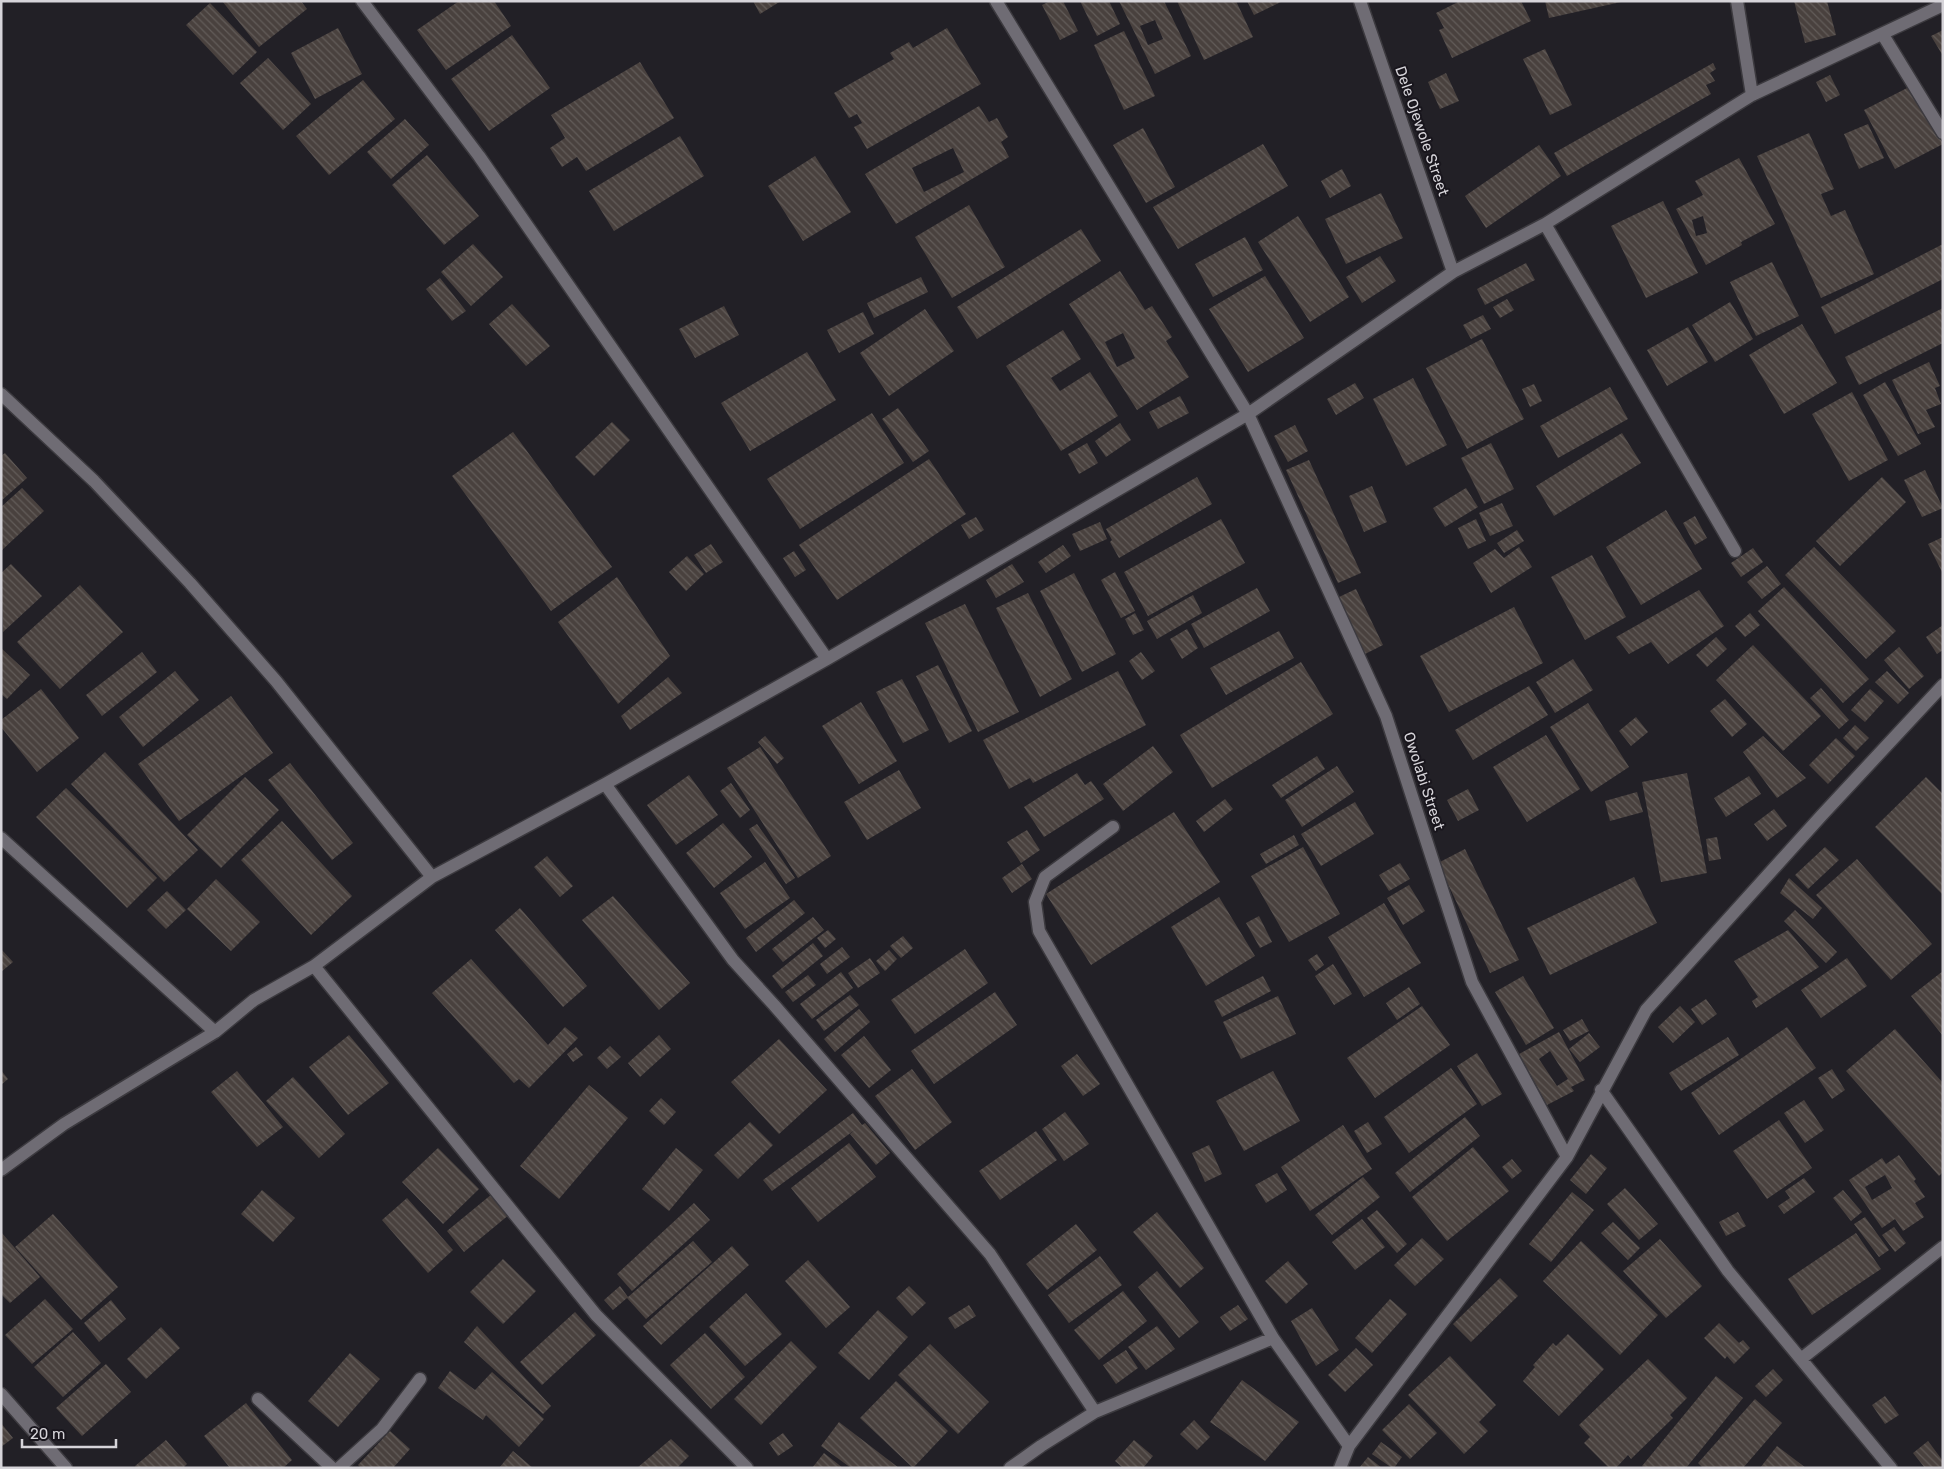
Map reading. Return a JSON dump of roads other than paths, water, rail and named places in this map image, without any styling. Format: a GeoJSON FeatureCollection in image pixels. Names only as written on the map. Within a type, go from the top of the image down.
{"type":"FeatureCollection","features":[{"type":"Feature","properties":{"kind":"street"},"geometry":{"type":"LineString","coordinates":[[362,1],[479,156],[827,659]]}},
{"type":"Feature","properties":{"kind":"street","name":"Owolabi Street"},"geometry":{"type":"LineString","coordinates":[[996,1],[1248,414],[1386,716],[1472,982],[1567,1157]]}},
{"type":"Feature","properties":{"kind":"street","name":"Dele Ojewole Street"},"geometry":{"type":"LineString","coordinates":[[1360,1],[1453,272]]}},
{"type":"Feature","properties":{"kind":"street"},"geometry":{"type":"LineString","coordinates":[[1737,1],[1752,95]]}},
{"type":"Feature","properties":{"kind":"street"},"geometry":{"type":"LineString","coordinates":[[1,1170],[64,1124],[215,1032],[254,1000],[314,966],[432,877],[606,784],[827,659],[1248,414],[1453,272],[1545,224],[1752,95],[1943,6]]}},
{"type":"Feature","properties":{"kind":"street"},"geometry":{"type":"LineString","coordinates":[[1883,35],[1943,133]]}},
{"type":"Feature","properties":{"kind":"street"},"geometry":{"type":"LineString","coordinates":[[1545,224],[1735,551]]}},
{"type":"Feature","properties":{"kind":"street"},"geometry":{"type":"LineString","coordinates":[[1,394],[94,481],[190,583],[276,681],[432,877]]}},
{"type":"Feature","properties":{"kind":"street"},"geometry":{"type":"LineString","coordinates":[[1340,1468],[1349,1446],[1567,1157],[1646,1010],[1943,685]]}},
{"type":"Feature","properties":{"kind":"street"},"geometry":{"type":"LineString","coordinates":[[606,784],[733,960],[990,1254],[1095,1412]]}},
{"type":"Feature","properties":{"kind":"street"},"geometry":{"type":"LineString","coordinates":[[1113,827],[1046,877],[1035,902],[1039,931],[1272,1338],[1349,1446]]}},
{"type":"Feature","properties":{"kind":"street"},"geometry":{"type":"LineString","coordinates":[[1,838],[215,1032]]}},
{"type":"Feature","properties":{"kind":"street"},"geometry":{"type":"LineString","coordinates":[[314,966],[596,1315],[747,1468]]}},
{"type":"Feature","properties":{"kind":"street"},"geometry":{"type":"LineString","coordinates":[[1602,1090],[1728,1272],[1891,1468]]}},
{"type":"Feature","properties":{"kind":"street"},"geometry":{"type":"LineString","coordinates":[[1801,1359],[1943,1247]]}},
{"type":"Feature","properties":{"kind":"street"},"geometry":{"type":"LineString","coordinates":[[1010,1468],[1095,1412],[1272,1338]]}},
{"type":"Feature","properties":{"kind":"street"},"geometry":{"type":"LineString","coordinates":[[339,1468],[382,1428],[420,1379]]}},
{"type":"Feature","properties":{"kind":"street"},"geometry":{"type":"LineString","coordinates":[[1,1394],[66,1468]]}},
{"type":"Feature","properties":{"kind":"street"},"geometry":{"type":"LineString","coordinates":[[258,1399],[332,1468]]}}]}
